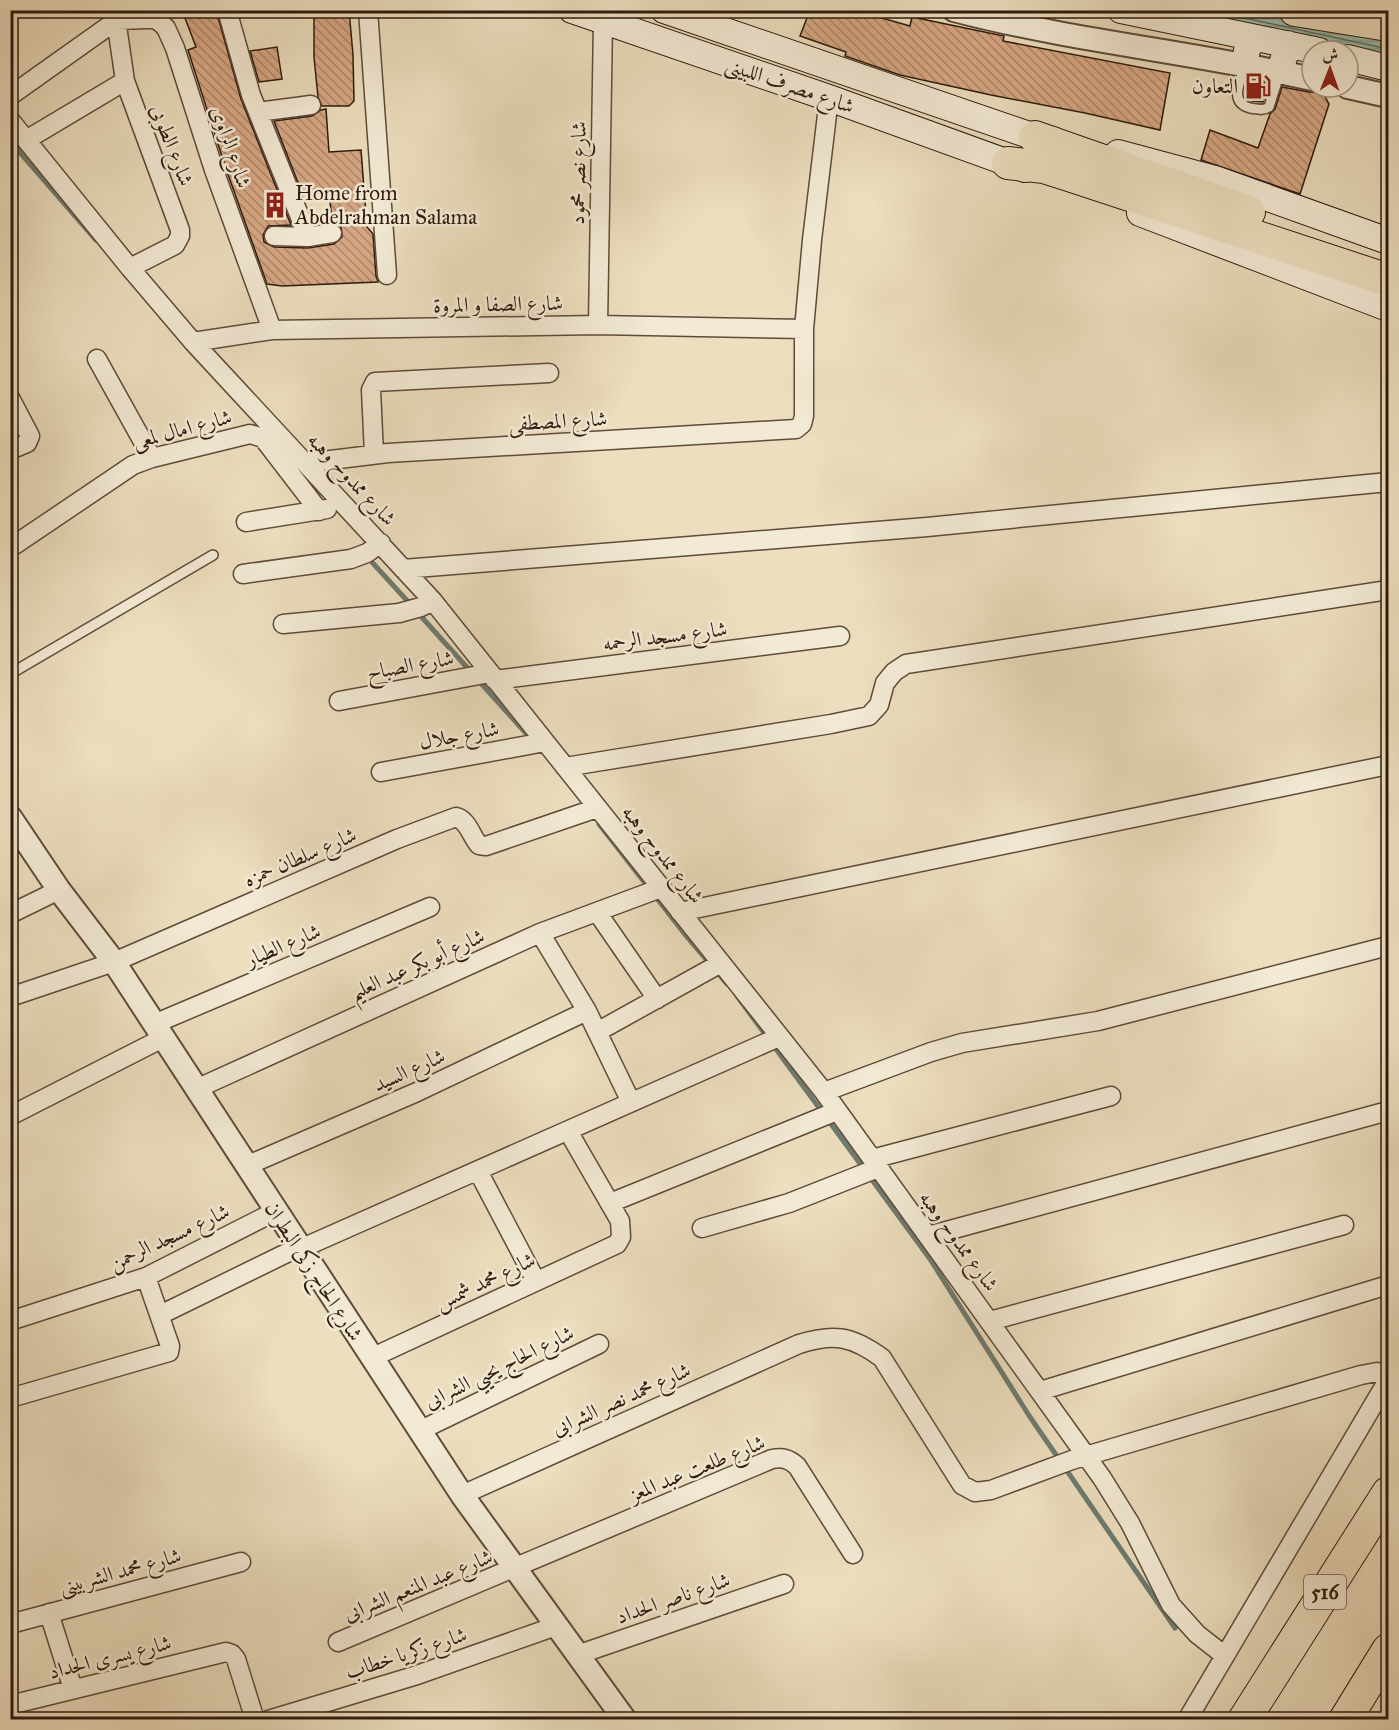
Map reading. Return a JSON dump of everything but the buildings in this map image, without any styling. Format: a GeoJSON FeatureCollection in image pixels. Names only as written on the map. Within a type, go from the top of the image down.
{"type":"FeatureCollection","features":[{"type":"Feature","properties":{"kind":"highway"},"geometry":{"type":"LineString","coordinates":[[1295,10],[1389,25]]}},
{"type":"Feature","properties":{"kind":"highway"},"geometry":{"type":"LineString","coordinates":[[1035,136],[1356,249],[1385,273]]}},
{"type":"Feature","properties":{"kind":"highway"},"geometry":{"type":"LineString","coordinates":[[1008,163],[1044,167],[1385,273]]}},
{"type":"Feature","properties":{"kind":"highway","name":"516"},"geometry":{"type":"LineString","coordinates":[[1244,1719],[1389,1493]]}},
{"type":"Feature","properties":{"kind":"highway"},"geometry":{"type":"LineString","coordinates":[[1346,1719],[1389,1650]]}},
{"type":"Feature","properties":{"kind":"main road","name":"شارع مصرف اللبينى"},"geometry":{"type":"LineString","coordinates":[[572,10],[829,98],[1008,163],[1389,308]]}},
{"type":"Feature","properties":{"kind":"main road","name":"شارع مصرف اللبينى"},"geometry":{"type":"LineString","coordinates":[[664,10],[1035,136],[1100,148],[1215,179],[1389,241]]}},
{"type":"Feature","properties":{"kind":"main road"},"geometry":{"type":"LineString","coordinates":[[1121,10],[1300,47]]}},
{"type":"Feature","properties":{"kind":"main road"},"geometry":{"type":"LineString","coordinates":[[1245,78],[1250,37]]}},
{"type":"Feature","properties":{"kind":"main road"},"geometry":{"type":"LineString","coordinates":[[1274,83],[1288,44]]}},
{"type":"Feature","properties":{"kind":"main road"},"geometry":{"type":"LineString","coordinates":[[1360,61],[1389,68]]}},
{"type":"Feature","properties":{"kind":"street"},"geometry":{"type":"LineString","coordinates":[[227,10],[258,112],[308,237]]}},
{"type":"Feature","properties":{"kind":"street"},"geometry":{"type":"LineString","coordinates":[[368,10],[387,275]]}},
{"type":"Feature","properties":{"kind":"street"},"geometry":{"type":"LineString","coordinates":[[954,10],[1245,78],[1274,83],[1300,80]]}},
{"type":"Feature","properties":{"kind":"street"},"geometry":{"type":"LineString","coordinates":[[10,96],[116,15]]}},
{"type":"Feature","properties":{"kind":"street","name":"شارع الطوبى"},"geometry":{"type":"LineString","coordinates":[[116,15],[125,81],[180,230],[180,236],[175,245],[130,268]]}},
{"type":"Feature","properties":{"kind":"street","name":"شارع الراوى"},"geometry":{"type":"LineString","coordinates":[[116,15],[155,19],[166,28],[175,48],[214,170],[272,330]]}},
{"type":"Feature","properties":{"kind":"street","name":"شارع نصر محمود"},"geometry":{"type":"LineString","coordinates":[[598,325],[603,21]]}},
{"type":"Feature","properties":{"kind":"street"},"geometry":{"type":"LineString","coordinates":[[26,140],[125,81]]}},
{"type":"Feature","properties":{"kind":"street"},"geometry":{"type":"LineString","coordinates":[[1360,90],[1389,96]]}},
{"type":"Feature","properties":{"kind":"street"},"geometry":{"type":"LineString","coordinates":[[804,329],[813,229],[829,98]]}},
{"type":"Feature","properties":{"kind":"street"},"geometry":{"type":"LineString","coordinates":[[258,112],[311,105]]}},
{"type":"Feature","properties":{"kind":"street","name":"شارع ممدوح وهبه"},"geometry":{"type":"LineString","coordinates":[[10,120],[193,342],[403,569],[427,604],[489,676],[536,744],[565,767],[597,808],[654,890],[680,912],[715,967],[772,1040],[824,1092],[828,1114],[869,1169],[928,1236],[1040,1391],[1079,1458],[1121,1508],[1171,1605],[1197,1634],[1225,1656]]}},
{"type":"Feature","properties":{"kind":"street"},"geometry":{"type":"LineString","coordinates":[[274,236],[308,237],[332,233]]}},
{"type":"Feature","properties":{"kind":"street","name":"شارع الصفا و المروة"},"geometry":{"type":"LineString","coordinates":[[193,342],[272,330],[598,325],[804,329]]}},
{"type":"Feature","properties":{"kind":"street","name":"شارع المصطفى"},"geometry":{"type":"LineString","coordinates":[[306,464],[374,454],[796,429],[802,424],[804,416],[804,329]]}},
{"type":"Feature","properties":{"kind":"street"},"geometry":{"type":"LineString","coordinates":[[97,359],[152,458]]}},
{"type":"Feature","properties":{"kind":"street"},"geometry":{"type":"LineString","coordinates":[[374,454],[371,390],[375,382],[549,373]]}},
{"type":"Feature","properties":{"kind":"street"},"geometry":{"type":"LineString","coordinates":[[10,398],[30,436],[19,446]]}},
{"type":"Feature","properties":{"kind":"street","name":"شارع امال لمعى"},"geometry":{"type":"LineString","coordinates":[[10,548],[133,465],[152,458],[254,434],[263,438],[319,511]]}},
{"type":"Feature","properties":{"kind":"street"},"geometry":{"type":"LineString","coordinates":[[403,569],[927,527],[1389,482]]}},
{"type":"Feature","properties":{"kind":"street"},"geometry":{"type":"LineString","coordinates":[[246,522],[346,506]]}},
{"type":"Feature","properties":{"kind":"street"},"geometry":{"type":"LineString","coordinates":[[243,574],[351,559],[367,553],[381,543]]}},
{"type":"Feature","properties":{"kind":"street"},"geometry":{"type":"LineString","coordinates":[[565,767],[869,716],[879,705],[885,683],[894,672],[906,664],[1389,590]]}},
{"type":"Feature","properties":{"kind":"street"},"geometry":{"type":"LineString","coordinates":[[283,624],[399,613],[427,604]]}},
{"type":"Feature","properties":{"kind":"street","name":"شارع مسجد الرحمه"},"geometry":{"type":"LineString","coordinates":[[489,676],[840,636]]}},
{"type":"Feature","properties":{"kind":"street","name":"شارع الصباح"},"geometry":{"type":"LineString","coordinates":[[339,701],[459,679],[489,676]]}},
{"type":"Feature","properties":{"kind":"street","name":"شارع جلال"},"geometry":{"type":"LineString","coordinates":[[381,772],[536,744]]}},
{"type":"Feature","properties":{"kind":"street"},"geometry":{"type":"LineString","coordinates":[[680,912],[1389,765]]}},
{"type":"Feature","properties":{"kind":"street","name":"شارع سلطان حمزه"},"geometry":{"type":"LineString","coordinates":[[10,997],[114,962],[397,839],[451,818],[461,818],[476,842],[486,846],[597,808]]}},
{"type":"Feature","properties":{"kind":"street","name":"شارع الحاج زكى البطران"},"geometry":{"type":"LineString","coordinates":[[10,817],[59,890],[114,962],[462,1495],[625,1719]]}},
{"type":"Feature","properties":{"kind":"street"},"geometry":{"type":"LineString","coordinates":[[10,914],[59,890]]}},
{"type":"Feature","properties":{"kind":"street","name":"شارع أبو بكر عبد العليم"},"geometry":{"type":"LineString","coordinates":[[196,1089],[540,933],[654,890]]}},
{"type":"Feature","properties":{"kind":"street","name":"شارع الطيار"},"geometry":{"type":"LineString","coordinates":[[10,1116],[158,1031],[430,907]]}},
{"type":"Feature","properties":{"kind":"street"},"geometry":{"type":"LineString","coordinates":[[597,912],[657,999]]}},
{"type":"Feature","properties":{"kind":"street"},"geometry":{"type":"LineString","coordinates":[[540,933],[587,1011],[631,1102]]}},
{"type":"Feature","properties":{"kind":"street"},"geometry":{"type":"LineString","coordinates":[[824,1092],[931,1052],[962,1043],[1098,1021],[1389,946]]}},
{"type":"Feature","properties":{"kind":"street"},"geometry":{"type":"LineString","coordinates":[[597,1032],[715,967]]}},
{"type":"Feature","properties":{"kind":"street","name":"شارع السيد"},"geometry":{"type":"LineString","coordinates":[[246,1166],[417,1092],[587,1011]]}},
{"type":"Feature","properties":{"kind":"street"},"geometry":{"type":"LineString","coordinates":[[160,1315],[300,1248],[772,1040]]}},
{"type":"Feature","properties":{"kind":"street"},"geometry":{"type":"LineString","coordinates":[[702,1228],[789,1203],[869,1169],[1111,1096]]}},
{"type":"Feature","properties":{"kind":"street"},"geometry":{"type":"LineString","coordinates":[[928,1236],[1389,1111]]}},
{"type":"Feature","properties":{"kind":"street"},"geometry":{"type":"LineString","coordinates":[[568,1131],[610,1203],[828,1114]]}},
{"type":"Feature","properties":{"kind":"street"},"geometry":{"type":"LineString","coordinates":[[478,1171],[536,1281]]}},
{"type":"Feature","properties":{"kind":"street","name":"شارع محمد شمس"},"geometry":{"type":"LineString","coordinates":[[371,1358],[617,1244],[622,1229],[610,1203]]}},
{"type":"Feature","properties":{"kind":"street","name":"شارع مسجد الرحمن"},"geometry":{"type":"LineString","coordinates":[[10,1321],[146,1277],[276,1212]]}},
{"type":"Feature","properties":{"kind":"street"},"geometry":{"type":"LineString","coordinates":[[990,1321],[1344,1225]]}},
{"type":"Feature","properties":{"kind":"street"},"geometry":{"type":"LineString","coordinates":[[10,1398],[165,1354],[170,1350],[146,1277]]}},
{"type":"Feature","properties":{"kind":"street"},"geometry":{"type":"LineString","coordinates":[[1040,1391],[1389,1285]]}},
{"type":"Feature","properties":{"kind":"street","name":"شارع محمد نصر الشرابى"},"geometry":{"type":"LineString","coordinates":[[462,1495],[799,1344],[820,1338],[843,1338],[864,1345],[882,1358],[962,1485],[968,1490],[975,1492],[992,1490],[1079,1458]]}},
{"type":"Feature","properties":{"kind":"street","name":"شارع الحاج يحيي الشرابى"},"geometry":{"type":"LineString","coordinates":[[419,1431],[599,1344]]}},
{"type":"Feature","properties":{"kind":"street"},"geometry":{"type":"LineString","coordinates":[[1079,1458],[1369,1373],[1377,1372],[1389,1378],[1188,1719]]}},
{"type":"Feature","properties":{"kind":"street","name":"شارع طلعت عبد المعز"},"geometry":{"type":"LineString","coordinates":[[516,1569],[772,1459],[782,1458],[790,1460],[797,1466],[853,1554]]}},
{"type":"Feature","properties":{"kind":"street","name":"شارع محمد الشربينى"},"geometry":{"type":"LineString","coordinates":[[10,1624],[241,1562]]}},
{"type":"Feature","properties":{"kind":"street","name":"شارع عبد المنعم الشرابى"},"geometry":{"type":"LineString","coordinates":[[338,1642],[516,1569]]}},
{"type":"Feature","properties":{"kind":"street","name":"شارع ناصر الحداد"},"geometry":{"type":"LineString","coordinates":[[577,1655],[784,1584]]}},
{"type":"Feature","properties":{"kind":"street"},"geometry":{"type":"LineString","coordinates":[[49,1613],[73,1689]]}},
{"type":"Feature","properties":{"kind":"street","name":"شارع زكريا خطاب"},"geometry":{"type":"LineString","coordinates":[[267,1719],[414,1676],[556,1626]]}},
{"type":"Feature","properties":{"kind":"street","name":"شارع يسرى الحداد"},"geometry":{"type":"LineString","coordinates":[[10,1705],[226,1652],[232,1654],[236,1659],[255,1719]]}},
{"type":"Feature","properties":{"kind":"lane"},"geometry":{"type":"LineString","coordinates":[[1245,78],[1238,95],[1239,103],[1260,110],[1269,107],[1274,83]]}},
{"type":"Feature","properties":{"kind":"lane"},"geometry":{"type":"LineString","coordinates":[[10,674],[213,555]]}},
{"type":"Feature","properties":{"kind":"water"},"geometry":{"type":"Polygon","coordinates":[[[1177,11],[1388,11],[1388,55],[1360,49],[1360,39],[1311,39],[1177,11]]]}},
{"type":"Feature","properties":{"kind":"waterway"},"geometry":{"type":"LineString","coordinates":[[10,141],[96,240]]}},
{"type":"Feature","properties":{"kind":"waterway"},"geometry":{"type":"LineString","coordinates":[[370,560],[412,606]]}},
{"type":"Feature","properties":{"kind":"waterway"},"geometry":{"type":"LineString","coordinates":[[418,613],[472,673]]}},
{"type":"Feature","properties":{"kind":"waterway"},"geometry":{"type":"LineString","coordinates":[[478,680],[532,740]]}},
{"type":"Feature","properties":{"kind":"waterway"},"geometry":{"type":"LineString","coordinates":[[599,824],[687,937],[727,984]]}},
{"type":"Feature","properties":{"kind":"waterway"},"geometry":{"type":"LineString","coordinates":[[737,996],[930,1259],[1030,1417],[1175,1628]]}},
{"type":"Feature","properties":{"kind":"place","name":"التعاون"},"geometry":{"type":"Point","coordinates":[1258,86]}},
{"type":"Feature","properties":{"kind":"place","name":"Home from Abdelrahman Salama"},"geometry":{"type":"Point","coordinates":[275,205]}}]}
